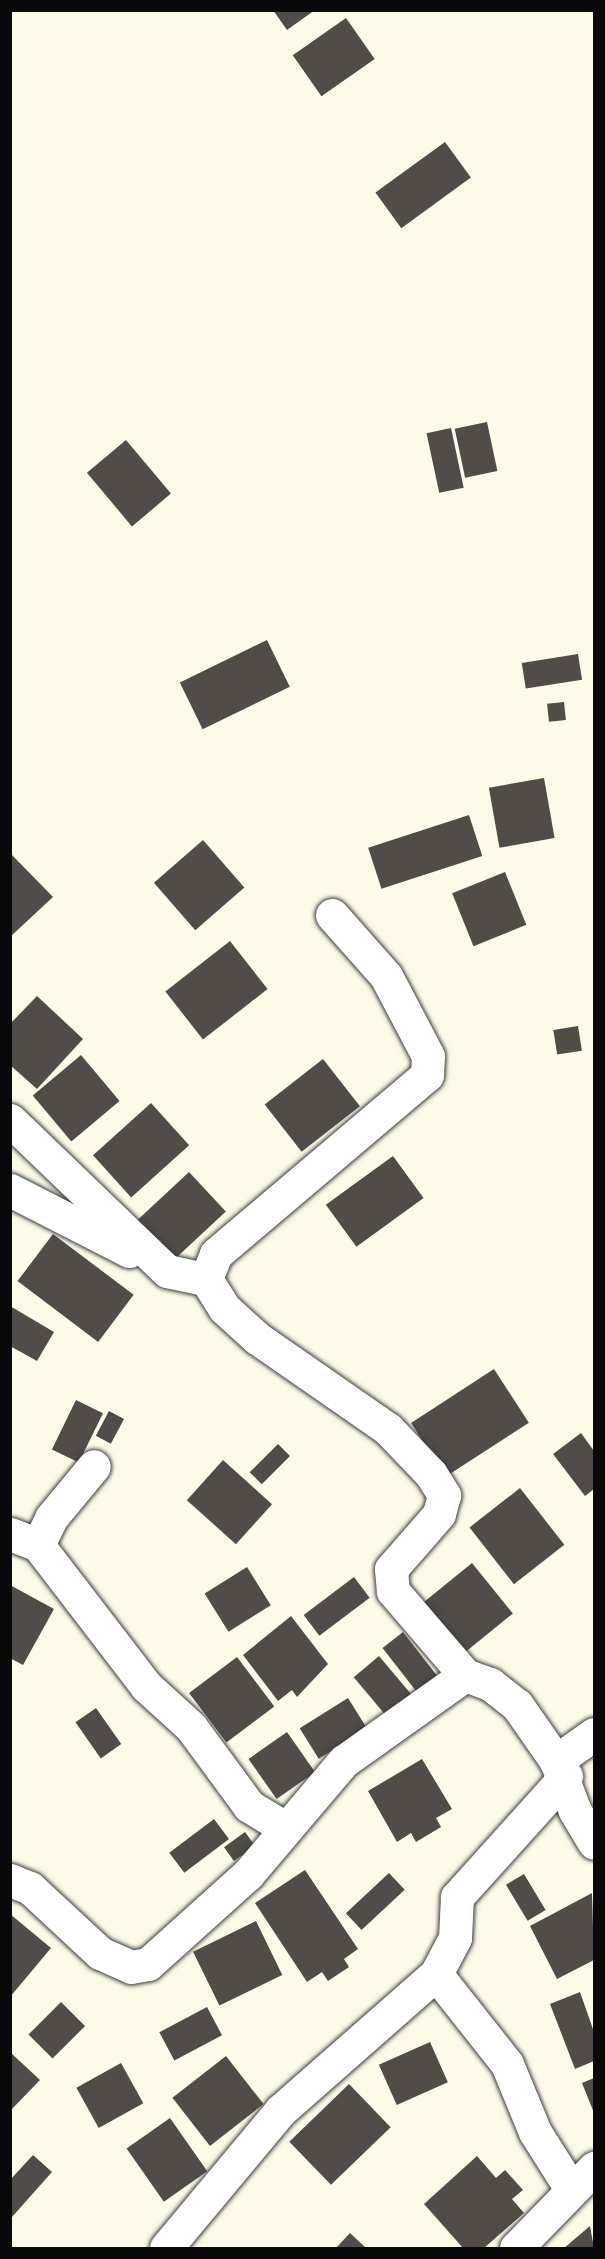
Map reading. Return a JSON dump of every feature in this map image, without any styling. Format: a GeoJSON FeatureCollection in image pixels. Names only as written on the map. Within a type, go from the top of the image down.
{"type":"FeatureCollection","features":[{"type":"Feature","properties":{"kind":"street"},"geometry":{"type":"LineString","coordinates":[[206,1279],[216,1254],[427,1075],[428,1056],[386,976],[332,915]]}},
{"type":"Feature","properties":{"kind":"street"},"geometry":{"type":"LineString","coordinates":[[10,1120],[167,1271]]}},
{"type":"Feature","properties":{"kind":"street"},"geometry":{"type":"LineString","coordinates":[[10,1190],[167,1271],[206,1279],[224,1308],[257,1338],[388,1429],[431,1474],[444,1495],[439,1514],[391,1569],[393,1591],[465,1675],[490,1684],[517,1705],[561,1768],[575,1811],[594,1843]]}},
{"type":"Feature","properties":{"kind":"street"},"geometry":{"type":"LineString","coordinates":[[94,1466],[51,1518],[24,1540],[146,1686],[169,1701],[191,1727],[249,1806],[285,1828]]}},
{"type":"Feature","properties":{"kind":"street"},"geometry":{"type":"LineString","coordinates":[[10,1880],[30,1888],[100,1953],[131,1967],[148,1964],[248,1874],[344,1761],[465,1675]]}},
{"type":"Feature","properties":{"kind":"street"},"geometry":{"type":"LineString","coordinates":[[166,2248],[280,2111],[436,1974],[455,1938],[457,1897],[561,1768],[594,1734]]}},
{"type":"Feature","properties":{"kind":"street"},"geometry":{"type":"LineString","coordinates":[[436,1974],[507,2064],[536,2132],[583,2178],[516,2248]]}},
{"type":"Feature","properties":{"kind":"building"},"geometry":{"type":"Polygon","coordinates":[[[273,10],[315,10],[287,30],[273,10]]]}},
{"type":"Feature","properties":{"kind":"building"},"geometry":{"type":"Polygon","coordinates":[[[346,18],[375,59],[321,96],[293,55],[346,18]]]}},
{"type":"Feature","properties":{"kind":"building"},"geometry":{"type":"Polygon","coordinates":[[[445,142],[471,178],[401,228],[375,193],[445,142]]]}},
{"type":"Feature","properties":{"kind":"building"},"geometry":{"type":"Polygon","coordinates":[[[487,422],[497,471],[465,478],[455,429],[487,422]]]}},
{"type":"Feature","properties":{"kind":"building"},"geometry":{"type":"Polygon","coordinates":[[[451,428],[464,488],[439,493],[427,433],[451,428]]]}},
{"type":"Feature","properties":{"kind":"building"},"geometry":{"type":"Polygon","coordinates":[[[126,440],[171,494],[132,526],[87,473],[126,440]]]}},
{"type":"Feature","properties":{"kind":"building"},"geometry":{"type":"Polygon","coordinates":[[[267,640],[290,687],[203,729],[180,683],[267,640]]]}},
{"type":"Feature","properties":{"kind":"building"},"geometry":{"type":"Polygon","coordinates":[[[578,654],[582,680],[526,689],[522,663],[578,654]]]}},
{"type":"Feature","properties":{"kind":"building"},"geometry":{"type":"Polygon","coordinates":[[[564,702],[566,720],[549,722],[547,704],[564,702]]]}},
{"type":"Feature","properties":{"kind":"building"},"geometry":{"type":"Polygon","coordinates":[[[544,778],[555,838],[499,848],[489,788],[544,778]]]}},
{"type":"Feature","properties":{"kind":"building"},"geometry":{"type":"Polygon","coordinates":[[[469,815],[482,856],[381,889],[368,848],[469,815]]]}},
{"type":"Feature","properties":{"kind":"building"},"geometry":{"type":"Polygon","coordinates":[[[203,840],[244,888],[195,930],[154,883],[203,840]]]}},
{"type":"Feature","properties":{"kind":"building"},"geometry":{"type":"Polygon","coordinates":[[[12,855],[53,897],[10,937],[10,856],[12,855]]]}},
{"type":"Feature","properties":{"kind":"building"},"geometry":{"type":"Polygon","coordinates":[[[505,872],[526,925],[474,946],[452,893],[505,872]]]}},
{"type":"Feature","properties":{"kind":"building"},"geometry":{"type":"Polygon","coordinates":[[[230,941],[268,989],[203,1040],[165,991],[230,941]]]}},
{"type":"Feature","properties":{"kind":"building"},"geometry":{"type":"Polygon","coordinates":[[[37,996],[83,1039],[37,1089],[10,1065],[10,1024],[37,996]]]}},
{"type":"Feature","properties":{"kind":"building"},"geometry":{"type":"Polygon","coordinates":[[[578,1026],[582,1051],[557,1055],[553,1030],[578,1026]]]}},
{"type":"Feature","properties":{"kind":"building"},"geometry":{"type":"Polygon","coordinates":[[[81,1055],[120,1101],[71,1141],[33,1095],[81,1055]]]}},
{"type":"Feature","properties":{"kind":"building"},"geometry":{"type":"Polygon","coordinates":[[[323,1059],[360,1106],[302,1152],[265,1105],[323,1059]]]}},
{"type":"Feature","properties":{"kind":"building"},"geometry":{"type":"Polygon","coordinates":[[[151,1103],[189,1145],[131,1198],[93,1155],[151,1103]]]}},
{"type":"Feature","properties":{"kind":"building"},"geometry":{"type":"Polygon","coordinates":[[[393,1156],[424,1198],[356,1247],[326,1205],[393,1156]]]}},
{"type":"Feature","properties":{"kind":"building"},"geometry":{"type":"Polygon","coordinates":[[[189,1172],[226,1211],[172,1261],[136,1222],[189,1172]]]}},
{"type":"Feature","properties":{"kind":"building"},"geometry":{"type":"Polygon","coordinates":[[[53,1234],[134,1295],[98,1342],[17,1281],[53,1234]]]}},
{"type":"Feature","properties":{"kind":"building"},"geometry":{"type":"Polygon","coordinates":[[[10,1306],[54,1332],[37,1361],[10,1346],[10,1306]]]}},
{"type":"Feature","properties":{"kind":"building"},"geometry":{"type":"Polygon","coordinates":[[[494,1369],[529,1423],[446,1477],[411,1423],[494,1369]]]}},
{"type":"Feature","properties":{"kind":"building"},"geometry":{"type":"Polygon","coordinates":[[[76,1400],[103,1413],[79,1463],[52,1449],[76,1400]]]}},
{"type":"Feature","properties":{"kind":"building"},"geometry":{"type":"Polygon","coordinates":[[[109,1411],[124,1419],[111,1444],[96,1436],[109,1411]]]}},
{"type":"Feature","properties":{"kind":"building"},"geometry":{"type":"Polygon","coordinates":[[[581,1433],[594,1451],[594,1489],[585,1496],[553,1454],[581,1433]]]}},
{"type":"Feature","properties":{"kind":"building"},"geometry":{"type":"Polygon","coordinates":[[[278,1444],[290,1456],[262,1484],[250,1472],[278,1444]]]}},
{"type":"Feature","properties":{"kind":"building"},"geometry":{"type":"Polygon","coordinates":[[[223,1460],[272,1504],[236,1544],[187,1500],[223,1460]]]}},
{"type":"Feature","properties":{"kind":"building"},"geometry":{"type":"Polygon","coordinates":[[[520,1488],[564,1545],[514,1584],[470,1527],[520,1488]]]}},
{"type":"Feature","properties":{"kind":"building"},"geometry":{"type":"Polygon","coordinates":[[[472,1563],[513,1614],[464,1653],[423,1603],[472,1563]]]}},
{"type":"Feature","properties":{"kind":"building"},"geometry":{"type":"Polygon","coordinates":[[[247,1567],[271,1605],[228,1632],[205,1593],[247,1567]]]}},
{"type":"Feature","properties":{"kind":"building"},"geometry":{"type":"Polygon","coordinates":[[[354,1577],[370,1598],[319,1636],[304,1615],[354,1577]]]}},
{"type":"Feature","properties":{"kind":"building"},"geometry":{"type":"Polygon","coordinates":[[[10,1585],[54,1609],[23,1665],[10,1658],[10,1585]]]}},
{"type":"Feature","properties":{"kind":"building"},"geometry":{"type":"Polygon","coordinates":[[[291,1616],[328,1664],[297,1697],[292,1690],[278,1701],[243,1655],[291,1616]]]}},
{"type":"Feature","properties":{"kind":"building"},"geometry":{"type":"Polygon","coordinates":[[[403,1632],[437,1676],[417,1692],[383,1648],[403,1632]]]}},
{"type":"Feature","properties":{"kind":"building"},"geometry":{"type":"Polygon","coordinates":[[[379,1656],[412,1696],[387,1717],[354,1677],[379,1656]]]}},
{"type":"Feature","properties":{"kind":"building"},"geometry":{"type":"Polygon","coordinates":[[[237,1657],[274,1707],[226,1743],[189,1693],[237,1657]]]}},
{"type":"Feature","properties":{"kind":"building"},"geometry":{"type":"Polygon","coordinates":[[[348,1698],[367,1729],[319,1759],[300,1728],[348,1698]]]}},
{"type":"Feature","properties":{"kind":"building"},"geometry":{"type":"Polygon","coordinates":[[[96,1708],[121,1744],[101,1758],[76,1722],[96,1708]]]}},
{"type":"Feature","properties":{"kind":"building"},"geometry":{"type":"Polygon","coordinates":[[[287,1732],[315,1772],[277,1799],[248,1759],[287,1732]]]}},
{"type":"Feature","properties":{"kind":"building"},"geometry":{"type":"Polygon","coordinates":[[[422,1759],[452,1809],[436,1818],[441,1827],[416,1842],[411,1833],[397,1842],[368,1791],[422,1759]]]}},
{"type":"Feature","properties":{"kind":"building"},"geometry":{"type":"Polygon","coordinates":[[[214,1819],[229,1839],[184,1873],[169,1853],[214,1819]]]}},
{"type":"Feature","properties":{"kind":"building"},"geometry":{"type":"Polygon","coordinates":[[[245,1832],[255,1846],[234,1861],[224,1847],[245,1832]]]}},
{"type":"Feature","properties":{"kind":"building"},"geometry":{"type":"Polygon","coordinates":[[[305,1870],[358,1949],[344,1959],[349,1967],[328,1981],[322,1972],[307,1982],[255,1903],[305,1870]]]}},
{"type":"Feature","properties":{"kind":"building"},"geometry":{"type":"Polygon","coordinates":[[[389,1873],[405,1890],[362,1930],[346,1913],[389,1873]]]}},
{"type":"Feature","properties":{"kind":"building"},"geometry":{"type":"Polygon","coordinates":[[[524,1874],[546,1910],[528,1921],[506,1885],[524,1874]]]}},
{"type":"Feature","properties":{"kind":"building"},"geometry":{"type":"Polygon","coordinates":[[[592,1893],[594,1960],[557,1979],[530,1926],[592,1893]]]}},
{"type":"Feature","properties":{"kind":"building"},"geometry":{"type":"Polygon","coordinates":[[[10,1914],[51,1948],[10,1997],[10,1914]]]}},
{"type":"Feature","properties":{"kind":"building"},"geometry":{"type":"Polygon","coordinates":[[[256,1921],[282,1975],[219,2006],[193,1952],[256,1921]]]}},
{"type":"Feature","properties":{"kind":"building"},"geometry":{"type":"Polygon","coordinates":[[[580,1992],[594,2032],[594,2061],[575,2069],[550,2004],[580,1992]]]}},
{"type":"Feature","properties":{"kind":"building"},"geometry":{"type":"Polygon","coordinates":[[[61,2002],[85,2026],[53,2059],[28,2035],[61,2002]]]}},
{"type":"Feature","properties":{"kind":"building"},"geometry":{"type":"Polygon","coordinates":[[[207,2007],[222,2035],[174,2061],[159,2032],[207,2007]]]}},
{"type":"Feature","properties":{"kind":"building"},"geometry":{"type":"Polygon","coordinates":[[[430,2042],[448,2082],[397,2105],[379,2065],[430,2042]]]}},
{"type":"Feature","properties":{"kind":"building"},"geometry":{"type":"Polygon","coordinates":[[[10,2052],[40,2080],[10,2111],[10,2052]]]}},
{"type":"Feature","properties":{"kind":"building"},"geometry":{"type":"Polygon","coordinates":[[[226,2056],[264,2104],[210,2146],[172,2098],[226,2056]]]}},
{"type":"Feature","properties":{"kind":"building"},"geometry":{"type":"Polygon","coordinates":[[[121,2063],[143,2103],[99,2128],[76,2088],[121,2063]]]}},
{"type":"Feature","properties":{"kind":"building"},"geometry":{"type":"Polygon","coordinates":[[[594,2078],[594,2113],[582,2083],[594,2078]]]}},
{"type":"Feature","properties":{"kind":"building"},"geometry":{"type":"Polygon","coordinates":[[[349,2084],[391,2127],[331,2185],[289,2142],[349,2084]]]}},
{"type":"Feature","properties":{"kind":"building"},"geometry":{"type":"Polygon","coordinates":[[[170,2118],[207,2171],[164,2202],[127,2148],[170,2118]]]}},
{"type":"Feature","properties":{"kind":"building"},"geometry":{"type":"Polygon","coordinates":[[[33,2155],[52,2172],[12,2217],[10,2180],[33,2155]]]}},
{"type":"Feature","properties":{"kind":"building"},"geometry":{"type":"Polygon","coordinates":[[[477,2156],[496,2178],[505,2170],[523,2190],[512,2199],[524,2213],[484,2248],[463,2248],[424,2204],[477,2156]]]}},
{"type":"Feature","properties":{"kind":"building"},"geometry":{"type":"Polygon","coordinates":[[[590,2226],[594,2248],[564,2248],[590,2226]]]}},
{"type":"Feature","properties":{"kind":"building"},"geometry":{"type":"Polygon","coordinates":[[[350,2233],[366,2248],[336,2248],[350,2233]]]}}]}
